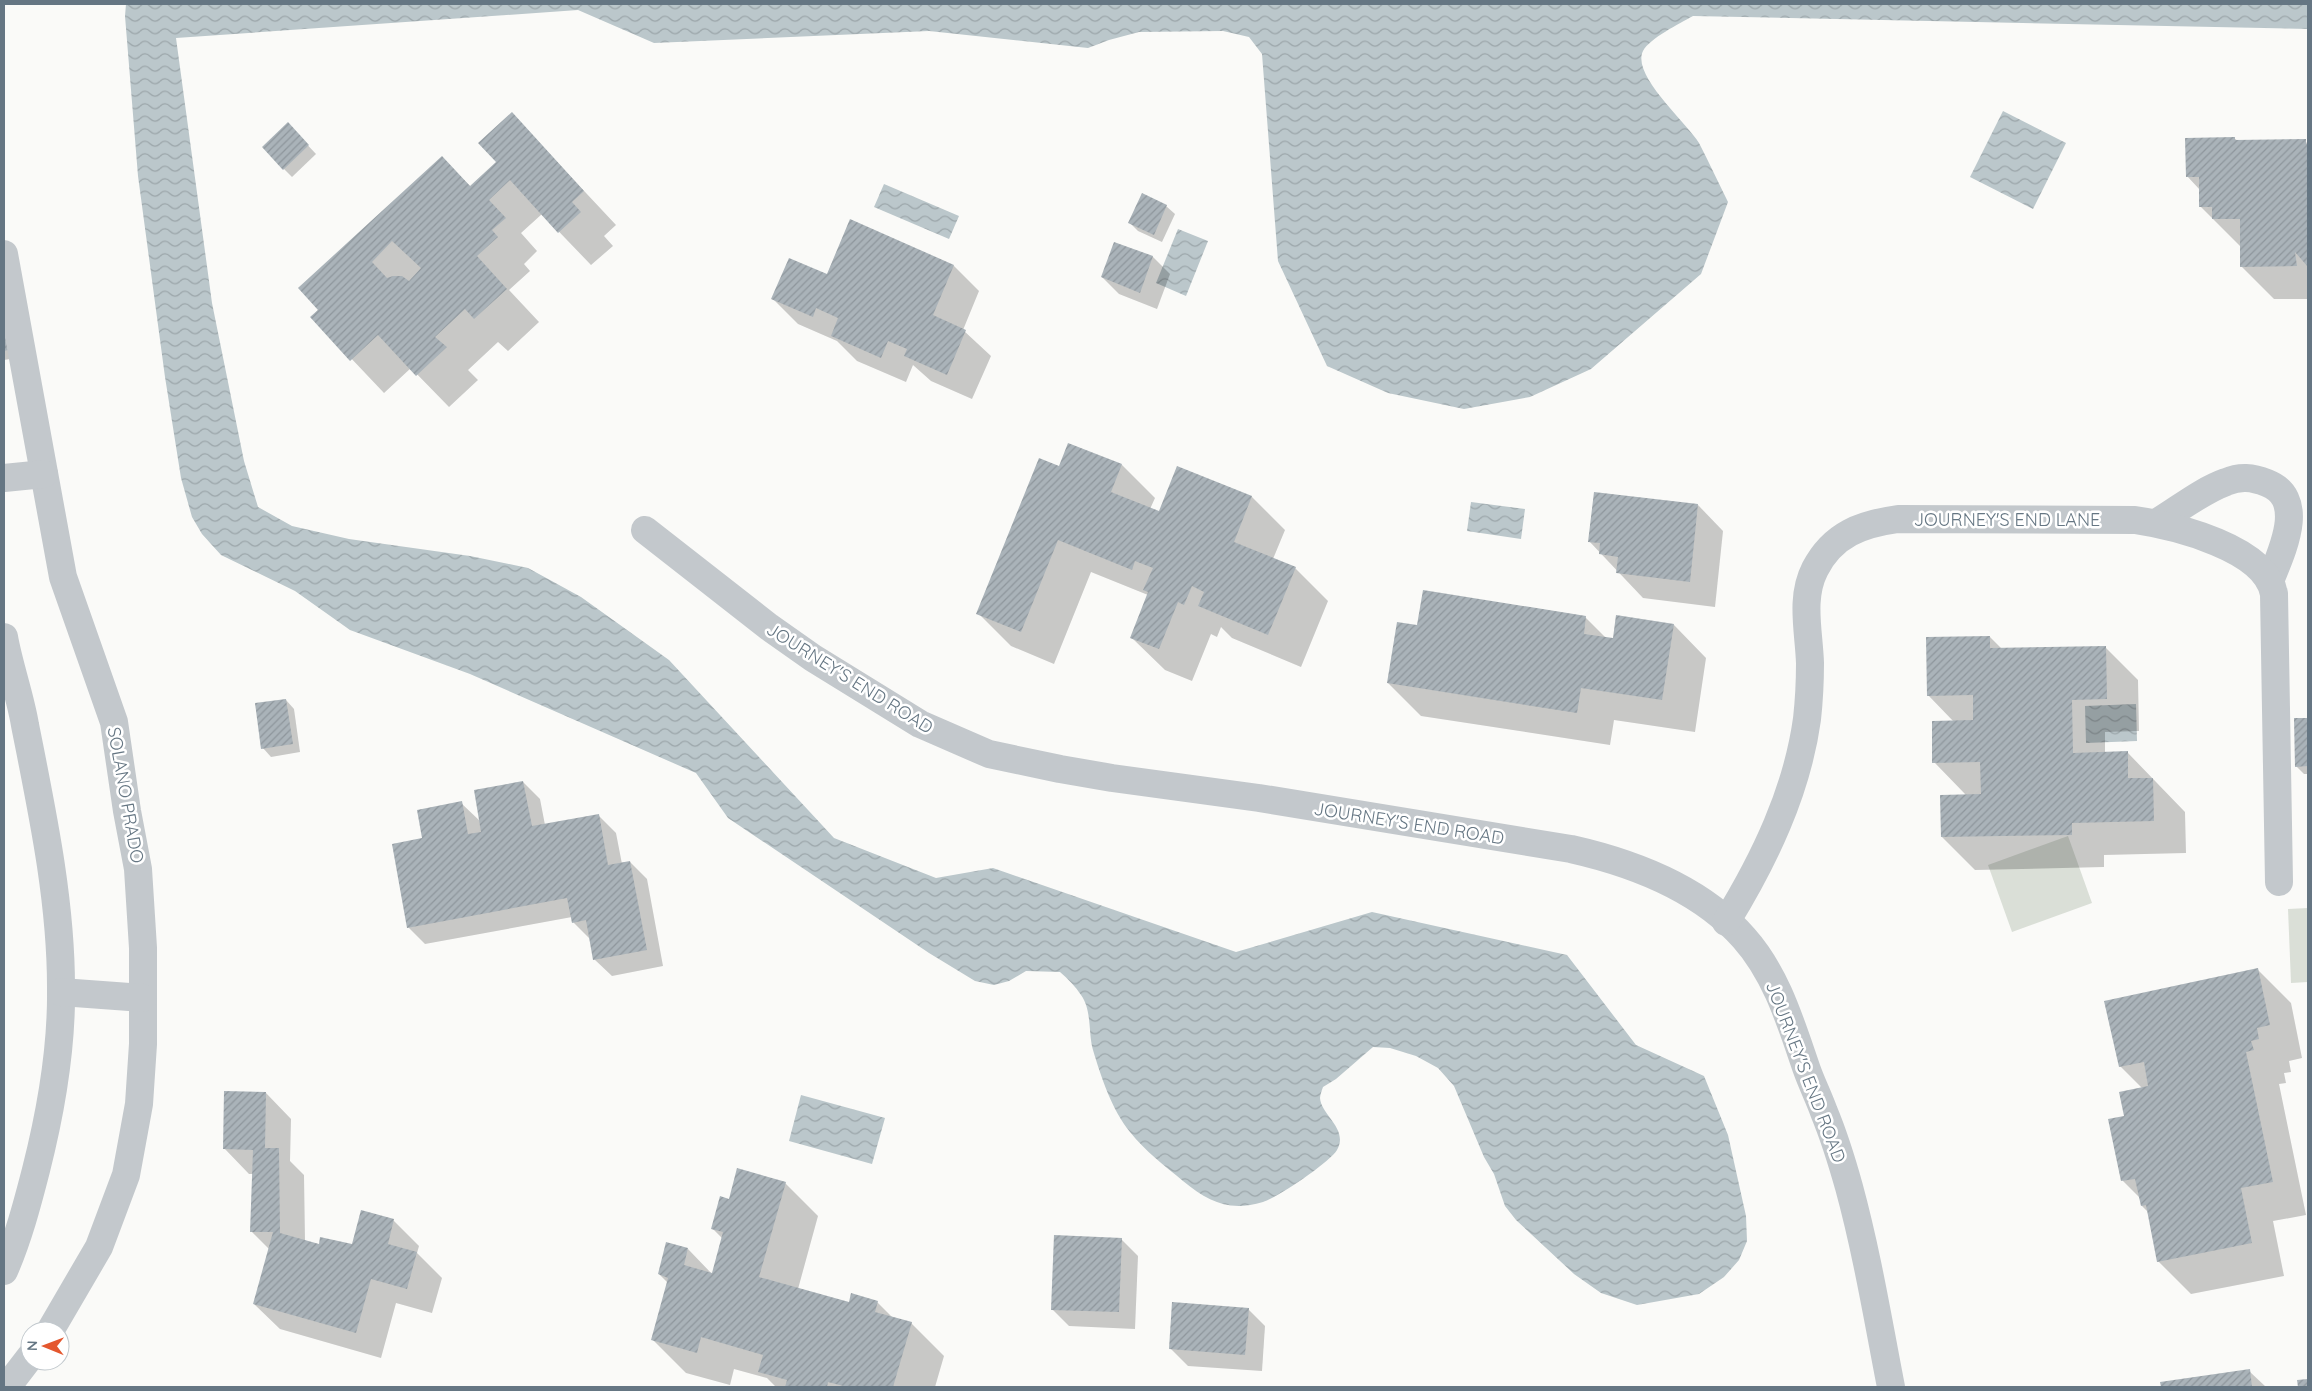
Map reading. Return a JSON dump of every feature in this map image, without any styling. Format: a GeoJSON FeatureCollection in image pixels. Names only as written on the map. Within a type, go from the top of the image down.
{"type":"FeatureCollection","features":[{"type":"Feature","properties":{"kind":"street","name":"SOLANO PRADO"},"geometry":{"type":"LineString","coordinates":[[4,254],[63,577],[114,722],[138,869],[143,998],[143,1044],[139,1104],[126,1175],[99,1247],[56,1321]]}},
{"type":"Feature","properties":{"kind":"street"},"geometry":{"type":"LineString","coordinates":[[4,478],[44,474]]}},
{"type":"Feature","properties":{"kind":"street"},"geometry":{"type":"LineString","coordinates":[[2156,523],[2224,482],[2248,477],[2273,485],[2282,493],[2289,512],[2289,524],[2286,538],[2270,582]]}},
{"type":"Feature","properties":{"kind":"street","name":"JOURNEY'S END LANE"},"geometry":{"type":"LineString","coordinates":[[1726,922],[1748,886],[1781,815],[1801,751],[1809,693],[1806,602],[1814,571],[1820,559],[1837,541],[1855,528],[1898,519],[2118,519],[2156,523],[2190,532],[2242,554],[2254,563],[2270,582],[2274,594],[2279,882]]}},
{"type":"Feature","properties":{"kind":"street","name":"JOURNEY'S END ROAD"},"geometry":{"type":"LineString","coordinates":[[645,530],[769,627],[813,658],[920,724],[989,754],[1060,769],[1269,800],[1571,849],[1604,856],[1660,878],[1690,895],[1744,938],[1762,962],[1781,995],[1836,1146],[1863,1243],[1891,1387]]}},
{"type":"Feature","properties":{"kind":"street"},"geometry":{"type":"LineString","coordinates":[[4,637],[26,726],[52,878],[59,930],[61,992],[60,1031],[54,1088],[44,1142],[14,1250],[4,1271]]}},
{"type":"Feature","properties":{"kind":"street"},"geometry":{"type":"LineString","coordinates":[[61,992],[143,998]]}},
{"type":"Feature","properties":{"kind":"street"},"geometry":{"type":"LineString","coordinates":[[7,1387],[20,1370]]}},
{"type":"Feature","properties":{"kind":"shaded area"},"geometry":{"type":"Polygon","coordinates":[[[2068,836],[2092,903],[2012,932],[1988,865],[2068,836]]]}},
{"type":"Feature","properties":{"kind":"shaded area"},"geometry":{"type":"Polygon","coordinates":[[[2308,908],[2308,982],[2291,983],[2288,909],[2308,908]]]}},
{"type":"Feature","properties":{"kind":"water"},"geometry":{"type":"Polygon","coordinates":[[[126,4],[2308,4],[2308,29],[1693,16],[1652,41],[1643,51],[1641,61],[1652,85],[1699,143],[1728,202],[1701,274],[1591,369],[1530,397],[1464,409],[1388,393],[1327,366],[1278,261],[1262,54],[1249,37],[1223,31],[1139,32],[1088,48],[929,31],[654,43],[578,10],[176,38],[212,303],[244,461],[258,507],[292,526],[349,539],[470,556],[528,568],[581,597],[669,660],[834,838],[936,878],[993,868],[1236,952],[1372,912],[1567,955],[1636,1045],[1704,1076],[1728,1135],[1746,1216],[1747,1241],[1739,1260],[1724,1277],[1699,1294],[1637,1305],[1601,1293],[1574,1274],[1516,1220],[1505,1206],[1494,1174],[1484,1157],[1454,1086],[1438,1068],[1416,1056],[1390,1048],[1373,1047],[1336,1079],[1323,1087],[1320,1097],[1322,1104],[1340,1135],[1340,1142],[1332,1156],[1303,1179],[1270,1199],[1251,1205],[1230,1205],[1211,1200],[1193,1188],[1142,1146],[1118,1114],[1096,1060],[1087,1007],[1081,995],[1060,972],[1026,971],[1009,981],[994,985],[975,981],[929,953],[728,818],[696,773],[470,674],[350,630],[295,591],[221,555],[202,534],[192,517],[181,478],[165,377],[138,176],[125,16],[126,4]]]}},
{"type":"Feature","properties":{"kind":"water"},"geometry":{"type":"Polygon","coordinates":[[[2003,111],[2066,143],[2033,209],[1970,177],[2003,111]]]}},
{"type":"Feature","properties":{"kind":"water"},"geometry":{"type":"Polygon","coordinates":[[[884,184],[959,216],[949,239],[874,207],[884,184]]]}},
{"type":"Feature","properties":{"kind":"water"},"geometry":{"type":"Polygon","coordinates":[[[1178,229],[1208,241],[1186,296],[1156,283],[1178,229]]]}},
{"type":"Feature","properties":{"kind":"water"},"geometry":{"type":"Polygon","coordinates":[[[1471,502],[1525,509],[1521,539],[1467,531],[1471,502]]]}},
{"type":"Feature","properties":{"kind":"water"},"geometry":{"type":"Polygon","coordinates":[[[2136,704],[2137,741],[2086,743],[2085,706],[2136,704]]]}},
{"type":"Feature","properties":{"kind":"water"},"geometry":{"type":"Polygon","coordinates":[[[801,1095],[885,1118],[872,1164],[789,1141],[801,1095]]]}},
{"type":"Feature","properties":{"kind":"building"},"geometry":{"type":"Polygon","coordinates":[[[512,112],[584,191],[572,202],[581,212],[558,233],[510,180],[489,200],[506,218],[492,230],[498,237],[477,256],[507,289],[474,319],[465,309],[435,337],[447,347],[416,376],[378,335],[350,361],[310,317],[318,310],[298,288],[442,156],[470,186],[496,162],[478,143],[512,112]],[[392,241],[372,262],[387,278],[402,276],[409,281],[421,268],[392,241]]]}},
{"type":"Feature","properties":{"kind":"building"},"geometry":{"type":"Polygon","coordinates":[[[288,122],[309,145],[283,170],[262,147],[288,122]]]}},
{"type":"Feature","properties":{"kind":"building"},"geometry":{"type":"Polygon","coordinates":[[[2235,137],[2235,140],[2306,139],[2306,144],[2308,144],[2308,267],[2295,252],[2297,266],[2240,267],[2240,219],[2212,219],[2212,207],[2199,207],[2199,177],[2186,177],[2185,138],[2235,137]]]}},
{"type":"Feature","properties":{"kind":"building"},"geometry":{"type":"Polygon","coordinates":[[[1142,193],[1167,205],[1154,235],[1128,223],[1142,193]]]}},
{"type":"Feature","properties":{"kind":"building"},"geometry":{"type":"Polygon","coordinates":[[[850,219],[954,265],[933,315],[966,330],[947,375],[904,356],[907,349],[888,341],[881,358],[831,336],[838,318],[816,308],[813,317],[771,299],[789,258],[827,274],[850,219]]]}},
{"type":"Feature","properties":{"kind":"building"},"geometry":{"type":"Polygon","coordinates":[[[1114,242],[1153,256],[1140,293],[1101,277],[1114,242]]]}},
{"type":"Feature","properties":{"kind":"building"},"geometry":{"type":"Polygon","coordinates":[[[4,330],[8,350],[4,351],[4,330]]]}},
{"type":"Feature","properties":{"kind":"building"},"geometry":{"type":"Polygon","coordinates":[[[1068,443],[1122,464],[1111,492],[1159,511],[1177,466],[1252,496],[1234,542],[1296,567],[1268,635],[1198,606],[1204,592],[1192,586],[1184,605],[1178,602],[1159,649],[1130,638],[1148,592],[1143,590],[1153,568],[1135,561],[1132,570],[1058,540],[1021,632],[976,614],[1039,458],[1059,466],[1068,443]]]}},
{"type":"Feature","properties":{"kind":"building"},"geometry":{"type":"Polygon","coordinates":[[[1594,492],[1698,504],[1690,582],[1616,573],[1618,557],[1599,554],[1600,543],[1588,542],[1594,492]]]}},
{"type":"Feature","properties":{"kind":"building"},"geometry":{"type":"Polygon","coordinates":[[[1423,590],[1586,616],[1584,634],[1613,638],[1616,615],[1674,624],[1662,700],[1581,688],[1577,713],[1387,683],[1397,622],[1417,625],[1423,590]]]}},
{"type":"Feature","properties":{"kind":"building"},"geometry":{"type":"Polygon","coordinates":[[[1990,636],[1990,648],[2106,646],[2107,699],[2072,700],[2073,753],[2128,751],[2128,778],[2153,778],[2154,821],[2072,823],[2072,835],[1941,837],[1940,795],[1981,794],[1980,762],[1932,763],[1932,721],[1973,720],[1973,695],[1927,696],[1926,637],[1990,636]]]}},
{"type":"Feature","properties":{"kind":"building"},"geometry":{"type":"Polygon","coordinates":[[[286,699],[293,744],[261,749],[255,703],[286,699]]]}},
{"type":"Feature","properties":{"kind":"building"},"geometry":{"type":"Polygon","coordinates":[[[2294,718],[2308,718],[2308,766],[2295,767],[2294,718]]]}},
{"type":"Feature","properties":{"kind":"building"},"geometry":{"type":"Polygon","coordinates":[[[523,781],[532,826],[599,814],[608,865],[630,861],[647,950],[593,960],[586,920],[572,923],[567,898],[407,928],[392,844],[422,838],[417,810],[462,801],[468,834],[481,832],[474,790],[523,781]]]}},
{"type":"Feature","properties":{"kind":"building"},"geometry":{"type":"Polygon","coordinates":[[[2258,968],[2270,1025],[2257,1028],[2259,1039],[2251,1041],[2254,1050],[2246,1052],[2273,1182],[2241,1188],[2252,1243],[2157,1262],[2146,1205],[2141,1206],[2135,1179],[2121,1181],[2108,1119],[2124,1116],[2119,1092],[2148,1086],[2144,1062],[2119,1067],[2104,1001],[2258,968]]]}},
{"type":"Feature","properties":{"kind":"building"},"geometry":{"type":"Polygon","coordinates":[[[224,1091],[266,1092],[265,1148],[279,1148],[280,1233],[319,1244],[320,1237],[352,1244],[361,1210],[394,1219],[388,1244],[417,1252],[407,1289],[371,1279],[356,1333],[253,1304],[273,1232],[250,1232],[253,1150],[223,1149],[224,1091]]]}},
{"type":"Feature","properties":{"kind":"building"},"geometry":{"type":"Polygon","coordinates":[[[737,1168],[786,1182],[759,1277],[849,1302],[851,1293],[878,1301],[875,1312],[912,1322],[893,1387],[847,1387],[828,1382],[827,1387],[785,1387],[787,1380],[758,1372],[763,1355],[701,1337],[697,1353],[651,1340],[668,1278],[658,1274],[666,1242],[688,1248],[684,1265],[712,1273],[723,1232],[711,1229],[720,1196],[729,1199],[737,1168]]]}},
{"type":"Feature","properties":{"kind":"building"},"geometry":{"type":"Polygon","coordinates":[[[1054,1235],[1122,1238],[1119,1312],[1051,1310],[1054,1235]]]}},
{"type":"Feature","properties":{"kind":"building"},"geometry":{"type":"Polygon","coordinates":[[[1172,1302],[1249,1308],[1245,1355],[1169,1349],[1172,1302]]]}},
{"type":"Feature","properties":{"kind":"building"},"geometry":{"type":"Polygon","coordinates":[[[2250,1369],[2252,1387],[2161,1387],[2160,1382],[2250,1369]]]}},
{"type":"Feature","properties":{"kind":"building"},"geometry":{"type":"Polygon","coordinates":[[[2308,1379],[2308,1387],[2298,1387],[2297,1380],[2308,1379]]]}}]}
